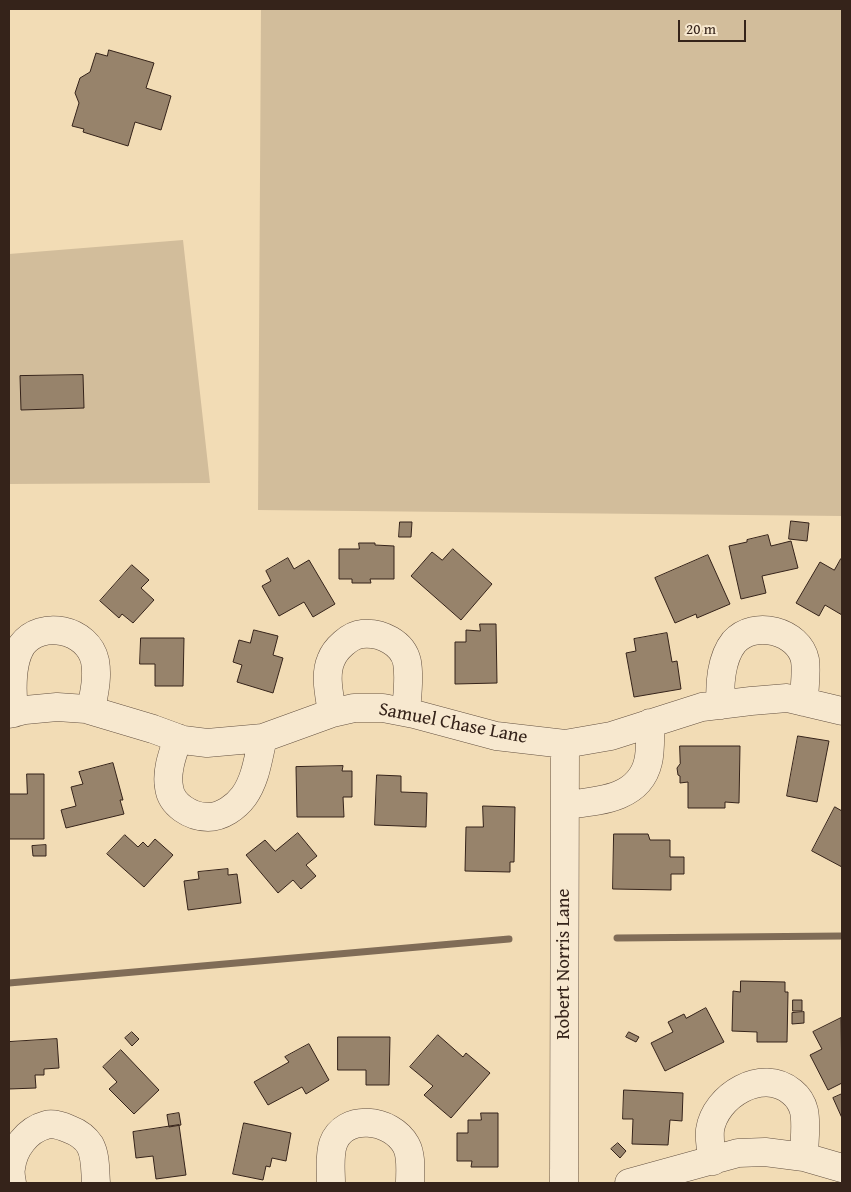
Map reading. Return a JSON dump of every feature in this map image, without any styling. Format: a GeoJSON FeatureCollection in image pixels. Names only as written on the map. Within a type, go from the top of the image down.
{"type":"FeatureCollection","features":[{"type":"Feature","properties":{"kind":"street"},"geometry":{"type":"LineString","coordinates":[[11,713],[13,677],[21,646],[31,635],[45,630],[61,631],[75,635],[86,645],[94,659],[97,681],[91,710]]}},
{"type":"Feature","properties":{"kind":"street"},"geometry":{"type":"LineString","coordinates":[[721,705],[722,675],[733,643],[743,635],[760,631],[775,631],[790,638],[799,646],[805,660],[804,702]]}},
{"type":"Feature","properties":{"kind":"street"},"geometry":{"type":"LineString","coordinates":[[332,713],[328,674],[331,660],[348,640],[362,634],[393,641],[402,651],[407,661],[406,712]]}},
{"type":"Feature","properties":{"kind":"street","name":"Samuel Chase Lane"},"geometry":{"type":"LineString","coordinates":[[11,713],[57,707],[91,710],[178,738],[207,743],[263,738],[332,713],[354,708],[383,708],[406,712],[496,736],[565,744],[611,736],[702,708],[721,705],[786,698],[842,711]]}},
{"type":"Feature","properties":{"kind":"street"},"geometry":{"type":"LineString","coordinates":[[565,805],[602,800],[622,794],[636,785],[644,775],[648,761],[650,723]]}},
{"type":"Feature","properties":{"kind":"street"},"geometry":{"type":"LineString","coordinates":[[178,738],[169,770],[169,787],[174,801],[184,810],[198,816],[209,817],[230,810],[243,797],[253,779],[263,738]]}},
{"type":"Feature","properties":{"kind":"street","name":"Robert Norris Lane"},"geometry":{"type":"LineString","coordinates":[[564,1183],[565,744]]}},
{"type":"Feature","properties":{"kind":"street"},"geometry":{"type":"LineString","coordinates":[[713,1161],[710,1146],[710,1130],[723,1102],[737,1091],[755,1083],[772,1082],[786,1087],[797,1096],[804,1110],[804,1157]]}},
{"type":"Feature","properties":{"kind":"street"},"geometry":{"type":"LineString","coordinates":[[331,1183],[330,1159],[333,1144],[340,1132],[351,1126],[367,1122],[386,1126],[396,1133],[406,1145],[410,1158],[410,1183]]}},
{"type":"Feature","properties":{"kind":"street"},"geometry":{"type":"LineString","coordinates":[[12,1183],[11,1168],[14,1153],[22,1141],[35,1130],[47,1124],[67,1128],[85,1138],[91,1147],[95,1164],[96,1183]]}},
{"type":"Feature","properties":{"kind":"street"},"geometry":{"type":"LineString","coordinates":[[640,1182],[738,1153],[756,1152],[804,1157],[842,1168]]}},
{"type":"Feature","properties":{"kind":"shaded area"},"geometry":{"type":"Polygon","coordinates":[[[261,9],[842,9],[842,516],[258,510],[261,9]]]}},
{"type":"Feature","properties":{"kind":"shaded area"},"geometry":{"type":"Polygon","coordinates":[[[183,240],[210,483],[9,484],[9,254],[183,240]]]}},
{"type":"Feature","properties":{"kind":"building"},"geometry":{"type":"Polygon","coordinates":[[[109,50],[154,63],[146,88],[171,96],[161,130],[135,122],[128,146],[83,132],[84,129],[72,126],[79,103],[75,93],[80,78],[90,72],[96,53],[107,56],[109,50]]]}},
{"type":"Feature","properties":{"kind":"building"},"geometry":{"type":"Polygon","coordinates":[[[83,375],[84,408],[21,410],[20,376],[83,375]]]}},
{"type":"Feature","properties":{"kind":"building"},"geometry":{"type":"Polygon","coordinates":[[[791,521],[809,523],[807,541],[789,539],[791,521]]]}},
{"type":"Feature","properties":{"kind":"building"},"geometry":{"type":"Polygon","coordinates":[[[400,522],[412,522],[411,537],[399,537],[400,522]]]}},
{"type":"Feature","properties":{"kind":"building"},"geometry":{"type":"Polygon","coordinates":[[[768,535],[771,546],[791,541],[798,568],[762,576],[766,593],[741,599],[729,546],[768,535]]]}},
{"type":"Feature","properties":{"kind":"building"},"geometry":{"type":"Polygon","coordinates":[[[359,543],[394,546],[394,579],[370,579],[371,583],[352,583],[352,579],[339,579],[339,549],[359,549],[359,543]]]}},
{"type":"Feature","properties":{"kind":"building"},"geometry":{"type":"Polygon","coordinates":[[[453,549],[492,584],[461,620],[411,576],[432,552],[442,560],[453,549]]]}},
{"type":"Feature","properties":{"kind":"building"},"geometry":{"type":"Polygon","coordinates":[[[708,555],[730,604],[697,618],[696,614],[675,623],[655,578],[708,555]]]}},
{"type":"Feature","properties":{"kind":"building"},"geometry":{"type":"Polygon","coordinates":[[[288,558],[294,569],[309,560],[335,604],[313,617],[304,602],[279,616],[262,586],[271,581],[266,571],[288,558]]]}},
{"type":"Feature","properties":{"kind":"building"},"geometry":{"type":"Polygon","coordinates":[[[841,559],[842,615],[825,605],[819,616],[796,603],[820,562],[834,570],[841,559]]]}},
{"type":"Feature","properties":{"kind":"building"},"geometry":{"type":"Polygon","coordinates":[[[132,565],[149,580],[141,588],[154,600],[133,623],[122,614],[119,618],[100,601],[132,565]]]}},
{"type":"Feature","properties":{"kind":"building"},"geometry":{"type":"Polygon","coordinates":[[[480,624],[496,624],[497,683],[455,684],[455,642],[466,642],[466,630],[480,631],[480,624]]]}},
{"type":"Feature","properties":{"kind":"building"},"geometry":{"type":"Polygon","coordinates":[[[254,630],[278,636],[273,655],[283,658],[273,693],[237,682],[242,665],[233,662],[239,640],[250,643],[254,630]]]}},
{"type":"Feature","properties":{"kind":"building"},"geometry":{"type":"Polygon","coordinates":[[[667,633],[672,662],[677,661],[681,689],[634,697],[626,653],[636,651],[634,639],[667,633]]]}},
{"type":"Feature","properties":{"kind":"building"},"geometry":{"type":"Polygon","coordinates":[[[141,638],[184,638],[183,686],[155,686],[155,664],[140,664],[141,638]]]}},
{"type":"Feature","properties":{"kind":"building"},"geometry":{"type":"Polygon","coordinates":[[[798,736],[829,741],[817,802],[787,796],[798,736]]]}},
{"type":"Feature","properties":{"kind":"building"},"geometry":{"type":"Polygon","coordinates":[[[680,746],[740,746],[739,803],[725,802],[725,808],[688,808],[688,782],[680,783],[677,768],[680,764],[680,746]]]}},
{"type":"Feature","properties":{"kind":"building"},"geometry":{"type":"Polygon","coordinates":[[[113,763],[123,800],[120,800],[124,814],[66,828],[61,810],[76,806],[71,787],[83,784],[79,772],[113,763]]]}},
{"type":"Feature","properties":{"kind":"building"},"geometry":{"type":"Polygon","coordinates":[[[343,766],[342,771],[352,771],[352,797],[343,797],[344,817],[297,817],[296,767],[343,766]]]}},
{"type":"Feature","properties":{"kind":"building"},"geometry":{"type":"Polygon","coordinates":[[[27,774],[44,774],[44,839],[9,839],[9,794],[27,794],[27,774]]]}},
{"type":"Feature","properties":{"kind":"building"},"geometry":{"type":"Polygon","coordinates":[[[377,775],[401,776],[401,792],[427,793],[426,827],[375,825],[377,775]]]}},
{"type":"Feature","properties":{"kind":"building"},"geometry":{"type":"Polygon","coordinates":[[[483,806],[515,807],[514,862],[510,862],[510,872],[465,871],[466,827],[483,827],[483,806]]]}},
{"type":"Feature","properties":{"kind":"building"},"geometry":{"type":"Polygon","coordinates":[[[835,807],[842,811],[842,867],[812,851],[835,807]]]}},
{"type":"Feature","properties":{"kind":"building"},"geometry":{"type":"Polygon","coordinates":[[[298,833],[317,856],[306,865],[316,876],[301,889],[293,880],[278,893],[246,855],[265,840],[275,851],[298,833]]]}},
{"type":"Feature","properties":{"kind":"building"},"geometry":{"type":"Polygon","coordinates":[[[614,834],[648,834],[650,840],[670,840],[670,857],[684,857],[684,874],[671,874],[671,890],[613,889],[614,834]]]}},
{"type":"Feature","properties":{"kind":"building"},"geometry":{"type":"Polygon","coordinates":[[[125,835],[138,847],[143,842],[148,847],[155,839],[173,855],[144,887],[107,854],[125,835]]]}},
{"type":"Feature","properties":{"kind":"building"},"geometry":{"type":"Polygon","coordinates":[[[46,845],[46,856],[33,856],[32,846],[46,845]]]}},
{"type":"Feature","properties":{"kind":"building"},"geometry":{"type":"Polygon","coordinates":[[[228,869],[228,875],[237,874],[241,903],[188,910],[184,881],[199,879],[198,872],[228,869]]]}},
{"type":"Feature","properties":{"kind":"building"},"geometry":{"type":"Polygon","coordinates":[[[741,981],[785,982],[785,992],[788,992],[787,1042],[757,1042],[757,1032],[732,1031],[733,991],[740,992],[741,981]]]}},
{"type":"Feature","properties":{"kind":"building"},"geometry":{"type":"Polygon","coordinates":[[[793,1000],[802,1000],[802,1011],[793,1011],[793,1000]]]}},
{"type":"Feature","properties":{"kind":"building"},"geometry":{"type":"Polygon","coordinates":[[[706,1008],[724,1042],[665,1071],[651,1043],[673,1032],[668,1022],[684,1014],[686,1018],[706,1008]]]}},
{"type":"Feature","properties":{"kind":"building"},"geometry":{"type":"Polygon","coordinates":[[[804,1012],[804,1023],[792,1024],[792,1013],[804,1012]]]}},
{"type":"Feature","properties":{"kind":"building"},"geometry":{"type":"Polygon","coordinates":[[[841,1018],[842,1083],[828,1090],[810,1055],[822,1049],[813,1032],[841,1018]]]}},
{"type":"Feature","properties":{"kind":"building"},"geometry":{"type":"Polygon","coordinates":[[[132,1032],[139,1039],[132,1046],[125,1038],[132,1032]]]}},
{"type":"Feature","properties":{"kind":"building"},"geometry":{"type":"Polygon","coordinates":[[[629,1032],[639,1037],[636,1042],[626,1037],[629,1032]]]}},
{"type":"Feature","properties":{"kind":"building"},"geometry":{"type":"Polygon","coordinates":[[[438,1035],[463,1057],[466,1053],[490,1073],[451,1118],[424,1095],[433,1086],[410,1067],[438,1035]]]}},
{"type":"Feature","properties":{"kind":"building"},"geometry":{"type":"Polygon","coordinates":[[[338,1037],[390,1037],[389,1085],[366,1085],[366,1070],[338,1070],[338,1037]]]}},
{"type":"Feature","properties":{"kind":"building"},"geometry":{"type":"Polygon","coordinates":[[[57,1039],[59,1068],[44,1069],[44,1075],[35,1075],[36,1088],[9,1089],[9,1042],[57,1039]]]}},
{"type":"Feature","properties":{"kind":"building"},"geometry":{"type":"Polygon","coordinates":[[[309,1044],[329,1080],[306,1094],[302,1087],[268,1105],[254,1082],[289,1062],[285,1057],[309,1044]]]}},
{"type":"Feature","properties":{"kind":"building"},"geometry":{"type":"Polygon","coordinates":[[[121,1050],[159,1090],[134,1114],[109,1089],[117,1082],[103,1067],[121,1050]]]}},
{"type":"Feature","properties":{"kind":"building"},"geometry":{"type":"Polygon","coordinates":[[[624,1090],[683,1093],[682,1121],[670,1120],[668,1145],[632,1144],[633,1119],[623,1119],[624,1090]]]}},
{"type":"Feature","properties":{"kind":"building"},"geometry":{"type":"Polygon","coordinates":[[[842,1094],[842,1118],[833,1098],[842,1094]]]}},
{"type":"Feature","properties":{"kind":"building"},"geometry":{"type":"Polygon","coordinates":[[[179,1113],[181,1125],[169,1127],[167,1115],[179,1113]]]}},
{"type":"Feature","properties":{"kind":"building"},"geometry":{"type":"Polygon","coordinates":[[[481,1113],[498,1113],[498,1167],[471,1167],[472,1161],[457,1161],[457,1133],[468,1133],[468,1120],[481,1120],[481,1113]]]}},
{"type":"Feature","properties":{"kind":"building"},"geometry":{"type":"Polygon","coordinates":[[[244,1123],[291,1133],[286,1161],[272,1158],[270,1167],[266,1166],[263,1180],[233,1174],[244,1123]]]}},
{"type":"Feature","properties":{"kind":"building"},"geometry":{"type":"Polygon","coordinates":[[[179,1125],[186,1175],[156,1179],[153,1156],[136,1158],[133,1132],[179,1125]]]}},
{"type":"Feature","properties":{"kind":"building"},"geometry":{"type":"Polygon","coordinates":[[[618,1143],[626,1151],[620,1158],[611,1149],[618,1143]]]}},
{"type":"Feature","properties":{"kind":"waterway"},"geometry":{"type":"LineString","coordinates":[[617,938],[842,936]]}},
{"type":"Feature","properties":{"kind":"waterway"},"geometry":{"type":"LineString","coordinates":[[9,983],[509,939]]}}]}
